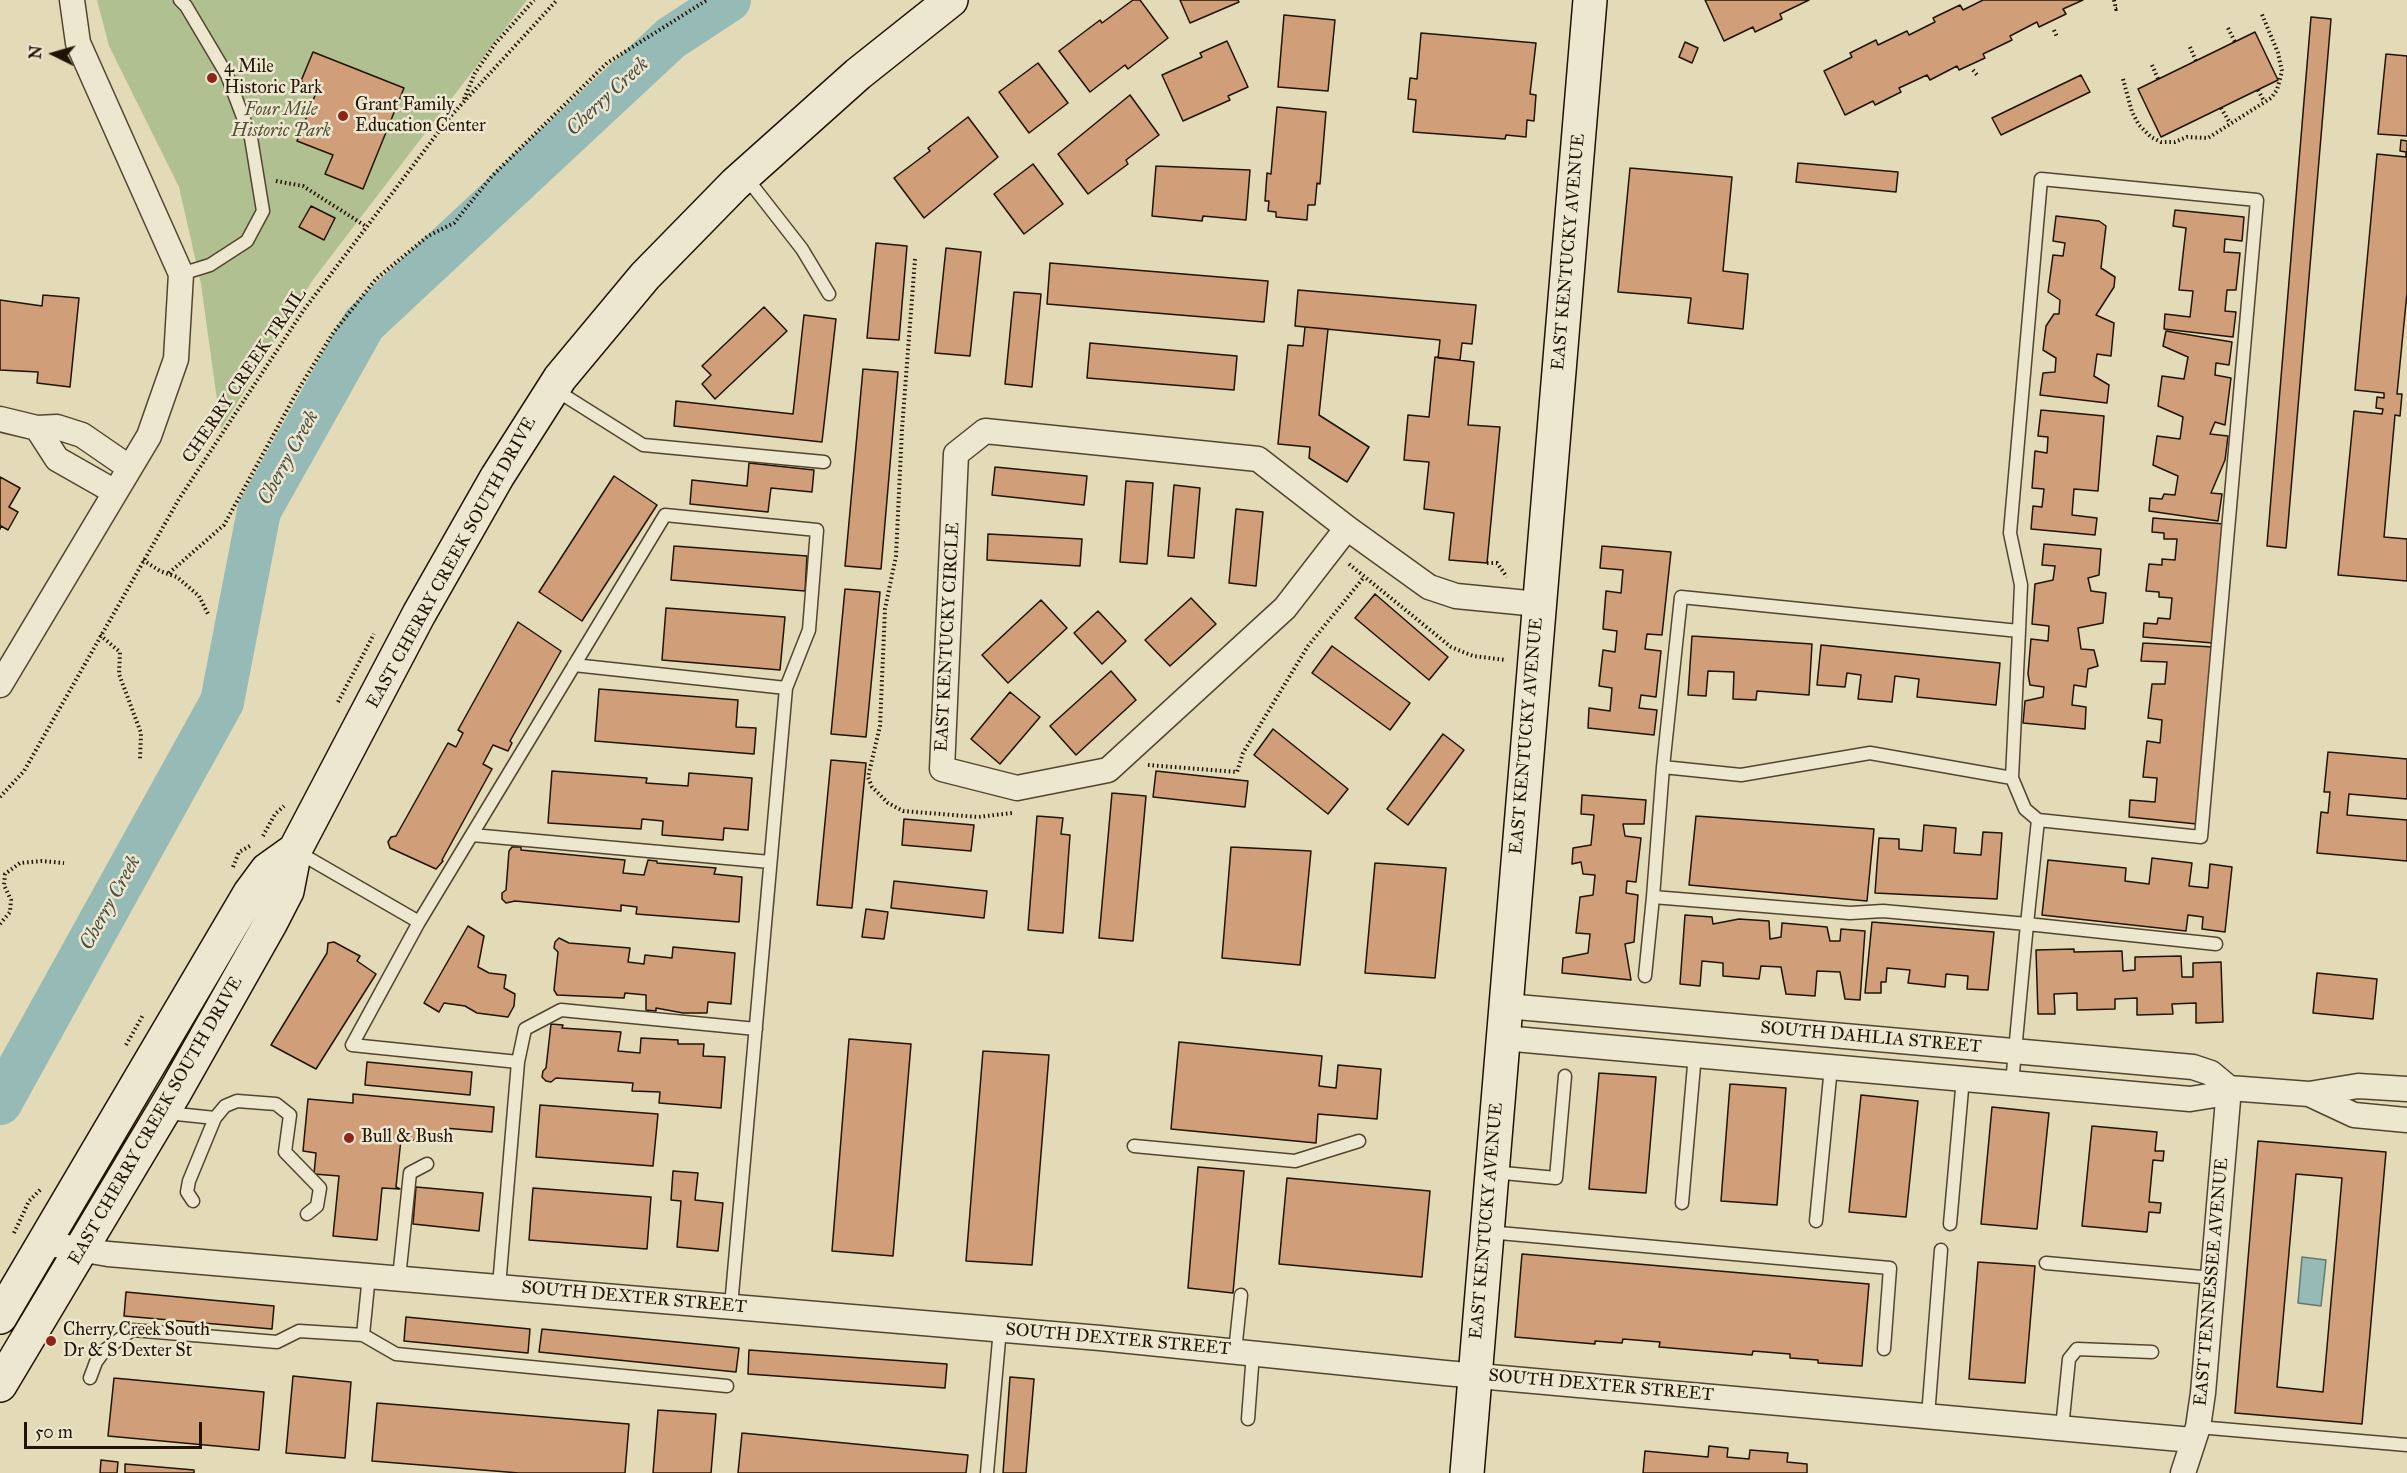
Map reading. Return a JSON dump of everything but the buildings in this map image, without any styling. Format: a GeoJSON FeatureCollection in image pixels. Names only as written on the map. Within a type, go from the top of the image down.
{"type":"FeatureCollection","features":[{"type":"Feature","properties":{"kind":"main road","name":"EAST CHERRY CREEK SOUTH DRIVE"},"geometry":{"type":"LineString","coordinates":[[0,1385],[162,1113],[279,907],[291,879],[295,850],[446,567],[509,457],[553,388],[645,276],[744,175],[858,74],[951,0]]}},
{"type":"Feature","properties":{"kind":"main road","name":"EAST KENTUCKY AVENUE"},"geometry":{"type":"LineString","coordinates":[[1467,1473],[1590,0]]}},
{"type":"Feature","properties":{"kind":"main road","name":"EAST CHERRY CREEK SOUTH DRIVE"},"geometry":{"type":"LineString","coordinates":[[0,1317],[250,893],[267,870],[295,850]]}},
{"type":"Feature","properties":{"kind":"street"},"geometry":{"type":"LineString","coordinates":[[0,685],[149,436],[176,359],[181,274],[78,44],[72,0]]}},
{"type":"Feature","properties":{"kind":"street"},"geometry":{"type":"LineString","coordinates":[[0,419],[37,428],[57,427],[82,435],[130,468]]}},
{"type":"Feature","properties":{"kind":"street"},"geometry":{"type":"LineString","coordinates":[[37,428],[57,459],[115,492]]}},
{"type":"Feature","properties":{"kind":"street","name":"EAST KENTUCKY CIRCLE"},"geometry":{"type":"LineString","coordinates":[[1347,528],[1285,608],[1108,770],[1017,788],[942,769],[956,454],[986,431],[1258,459],[1347,528],[1429,587],[1442,593],[1472,598],[1538,604]]}},
{"type":"Feature","properties":{"kind":"street","name":"SOUTH DAHLIA STREET"},"geometry":{"type":"LineString","coordinates":[[1505,1022],[2016,1051],[2193,1067],[2211,1073],[2229,1088]]}},
{"type":"Feature","properties":{"kind":"street","name":"SOUTH DAHLIA STREET"},"geometry":{"type":"LineString","coordinates":[[1505,1022],[1695,1054],[2190,1099],[2215,1095],[2229,1088],[2310,1094],[2358,1086],[2407,1089]]}},
{"type":"Feature","properties":{"kind":"street","name":"EAST TENNESSEE AVENUE"},"geometry":{"type":"LineString","coordinates":[[2183,1473],[2195,1434],[2213,1278],[2229,1088]]}},
{"type":"Feature","properties":{"kind":"street","name":"SOUTH DAHLIA STREET"},"geometry":{"type":"LineString","coordinates":[[2310,1094],[2354,1115],[2407,1120]]}},
{"type":"Feature","properties":{"kind":"street","name":"SOUTH DEXTER STREET"},"geometry":{"type":"LineString","coordinates":[[44,1242],[81,1250],[1000,1329],[1474,1375],[2062,1428],[2195,1434]]}},
{"type":"Feature","properties":{"kind":"lane"},"geometry":{"type":"LineString","coordinates":[[180,0],[186,6],[227,75],[251,138],[263,211],[247,241],[210,265],[181,274]]}},
{"type":"Feature","properties":{"kind":"lane"},"geometry":{"type":"LineString","coordinates":[[744,175],[802,249],[829,294]]}},
{"type":"Feature","properties":{"kind":"lane"},"geometry":{"type":"LineString","coordinates":[[2041,179],[2257,200],[2201,837],[2038,820],[2025,809],[2012,778],[2019,631],[2021,585],[2010,533],[2041,179]]}},
{"type":"Feature","properties":{"kind":"lane"},"geometry":{"type":"LineString","coordinates":[[553,388],[643,445],[824,462]]}},
{"type":"Feature","properties":{"kind":"lane"},"geometry":{"type":"LineString","coordinates":[[518,1062],[352,1045],[418,922],[665,515],[818,530],[809,630],[786,688],[731,1306]]}},
{"type":"Feature","properties":{"kind":"lane"},"geometry":{"type":"LineString","coordinates":[[1645,975],[1663,767],[1681,597],[2019,631]]}},
{"type":"Feature","properties":{"kind":"lane"},"geometry":{"type":"LineString","coordinates":[[574,665],[786,688]]}},
{"type":"Feature","properties":{"kind":"lane"},"geometry":{"type":"LineString","coordinates":[[1663,767],[1741,775],[1870,753],[2012,778]]}},
{"type":"Feature","properties":{"kind":"lane"},"geometry":{"type":"LineString","coordinates":[[2013,1083],[2038,820]]}},
{"type":"Feature","properties":{"kind":"lane"},"geometry":{"type":"LineString","coordinates":[[472,835],[770,862]]}},
{"type":"Feature","properties":{"kind":"lane"},"geometry":{"type":"LineString","coordinates":[[295,850],[418,922]]}},
{"type":"Feature","properties":{"kind":"lane"},"geometry":{"type":"LineString","coordinates":[[1653,897],[1851,912],[1883,911],[2216,944]]}},
{"type":"Feature","properties":{"kind":"lane"},"geometry":{"type":"LineString","coordinates":[[499,1286],[518,1062],[525,1029],[561,1010],[756,1029]]}},
{"type":"Feature","properties":{"kind":"lane"},"geometry":{"type":"LineString","coordinates":[[1682,1203],[1695,1054]]}},
{"type":"Feature","properties":{"kind":"lane"},"geometry":{"type":"LineString","coordinates":[[1816,1221],[1831,1066]]}},
{"type":"Feature","properties":{"kind":"lane"},"geometry":{"type":"LineString","coordinates":[[1492,1172],[1556,1178],[1565,1076]]}},
{"type":"Feature","properties":{"kind":"lane"},"geometry":{"type":"LineString","coordinates":[[1950,1224],[1964,1078]]}},
{"type":"Feature","properties":{"kind":"lane"},"geometry":{"type":"LineString","coordinates":[[193,1201],[187,1192],[204,1142],[215,1118],[225,1106],[237,1101],[276,1104],[290,1115],[285,1152],[320,1188],[317,1206],[307,1214]]}},
{"type":"Feature","properties":{"kind":"lane"},"geometry":{"type":"LineString","coordinates":[[162,1113],[215,1118]]}},
{"type":"Feature","properties":{"kind":"lane"},"geometry":{"type":"LineString","coordinates":[[1134,1146],[1295,1161],[1359,1141]]}},
{"type":"Feature","properties":{"kind":"lane"},"geometry":{"type":"LineString","coordinates":[[399,1278],[410,1173],[427,1164]]}},
{"type":"Feature","properties":{"kind":"lane"},"geometry":{"type":"LineString","coordinates":[[1486,1232],[1890,1268],[1884,1349]]}},
{"type":"Feature","properties":{"kind":"lane"},"geometry":{"type":"LineString","coordinates":[[1928,1416],[1941,1250]]}},
{"type":"Feature","properties":{"kind":"lane"},"geometry":{"type":"LineString","coordinates":[[2046,1263],[2213,1278]]}},
{"type":"Feature","properties":{"kind":"lane"},"geometry":{"type":"LineString","coordinates":[[363,1335],[369,1275]]}},
{"type":"Feature","properties":{"kind":"lane"},"geometry":{"type":"LineString","coordinates":[[1241,1295],[1248,1419]]}},
{"type":"Feature","properties":{"kind":"lane"},"geometry":{"type":"LineString","coordinates":[[987,1473],[1000,1329]]}},
{"type":"Feature","properties":{"kind":"lane"},"geometry":{"type":"LineString","coordinates":[[90,1378],[96,1362],[105,1350],[132,1330],[278,1342],[299,1331],[363,1335],[396,1354],[727,1386]]}},
{"type":"Feature","properties":{"kind":"lane"},"geometry":{"type":"LineString","coordinates":[[2062,1428],[2069,1359],[2077,1349],[2152,1352]]}},
{"type":"Feature","properties":{"kind":"lane","name":"SOUTH DEXTER STREET"},"geometry":{"type":"LineString","coordinates":[[2195,1434],[2407,1445]]}},
{"type":"Feature","properties":{"kind":"path"},"geometry":{"type":"LineString","coordinates":[[462,104],[475,73],[495,44],[534,0]]}},
{"type":"Feature","properties":{"kind":"path","name":"CHERRY CREEK TRAIL"},"geometry":{"type":"LineString","coordinates":[[0,797],[24,771],[45,738],[100,635],[179,499],[303,311],[462,104],[558,0]]}},
{"type":"Feature","properties":{"kind":"path"},"geometry":{"type":"LineString","coordinates":[[169,573],[224,525],[298,390],[333,333],[376,279],[428,236],[454,223],[492,176],[607,63],[707,0]]}},
{"type":"Feature","properties":{"kind":"path"},"geometry":{"type":"LineString","coordinates":[[2114,0],[2116,9],[2120,8]]}},
{"type":"Feature","properties":{"kind":"path"},"geometry":{"type":"LineString","coordinates":[[2123,79],[2139,125],[2161,142],[2175,142],[2187,137],[2208,138],[2277,90],[2282,71],[2278,53],[2261,12]]}},
{"type":"Feature","properties":{"kind":"path"},"geometry":{"type":"LineString","coordinates":[[2228,28],[2235,42]]}},
{"type":"Feature","properties":{"kind":"path"},"geometry":{"type":"LineString","coordinates":[[2054,30],[2057,37]]}},
{"type":"Feature","properties":{"kind":"path"},"geometry":{"type":"LineString","coordinates":[[2190,47],[2196,61]]}},
{"type":"Feature","properties":{"kind":"path"},"geometry":{"type":"LineString","coordinates":[[2152,65],[2158,79]]}},
{"type":"Feature","properties":{"kind":"path"},"geometry":{"type":"LineString","coordinates":[[1973,70],[1978,76]]}},
{"type":"Feature","properties":{"kind":"path"},"geometry":{"type":"LineString","coordinates":[[2258,90],[2264,101]]}},
{"type":"Feature","properties":{"kind":"path"},"geometry":{"type":"LineString","coordinates":[[2221,108],[2229,123]]}},
{"type":"Feature","properties":{"kind":"path"},"geometry":{"type":"LineString","coordinates":[[258,177],[303,186],[367,227]]}},
{"type":"Feature","properties":{"kind":"path"},"geometry":{"type":"LineString","coordinates":[[915,259],[902,429],[896,556],[885,609],[880,726],[868,777],[872,787],[888,803],[903,811],[978,817],[1016,812]]}},
{"type":"Feature","properties":{"kind":"path"},"geometry":{"type":"LineString","coordinates":[[1342,558],[1451,647],[1473,656],[1506,660]]}},
{"type":"Feature","properties":{"kind":"path"},"geometry":{"type":"LineString","coordinates":[[143,560],[160,571],[177,577],[199,596],[208,614]]}},
{"type":"Feature","properties":{"kind":"path"},"geometry":{"type":"LineString","coordinates":[[1487,563],[1497,563],[1507,578]]}},
{"type":"Feature","properties":{"kind":"path"},"geometry":{"type":"LineString","coordinates":[[1142,764],[1237,772],[1243,753],[1308,646],[1364,577]]}},
{"type":"Feature","properties":{"kind":"path"},"geometry":{"type":"LineString","coordinates":[[100,635],[120,651],[119,674],[141,733],[140,759]]}},
{"type":"Feature","properties":{"kind":"path"},"geometry":{"type":"LineString","coordinates":[[0,924],[10,912],[11,900],[4,885],[4,873],[20,863],[42,861],[64,863]]}},
{"type":"Feature","properties":{"kind":"green space","name":"Four Mile Historic Park"},"geometry":{"type":"Polygon","coordinates":[[[97,0],[527,0],[312,281],[221,429],[201,284],[179,187],[109,46],[97,0]]]}},
{"type":"Feature","properties":{"kind":"water"},"geometry":{"type":"Polygon","coordinates":[[[2302,1257],[2326,1260],[2321,1306],[2298,1303],[2302,1257]]]}},
{"type":"Feature","properties":{"kind":"waterway","name":"Cherry Creek"},"geometry":{"type":"LineString","coordinates":[[0,1103],[222,702],[259,511],[364,324],[671,38],[729,0]]}},
{"type":"Feature","properties":{"kind":"place","name":"4 Mile Historic Park"},"geometry":{"type":"Point","coordinates":[212,78]}},
{"type":"Feature","properties":{"kind":"place","name":"Grant Family Education Center"},"geometry":{"type":"Point","coordinates":[343,116]}},
{"type":"Feature","properties":{"kind":"place","name":"Bull & Bush"},"geometry":{"type":"Point","coordinates":[349,1138]}},
{"type":"Feature","properties":{"kind":"place","name":"Cherry Creek South Dr & S Dexter St"},"geometry":{"type":"Point","coordinates":[51,1341]}}]}
